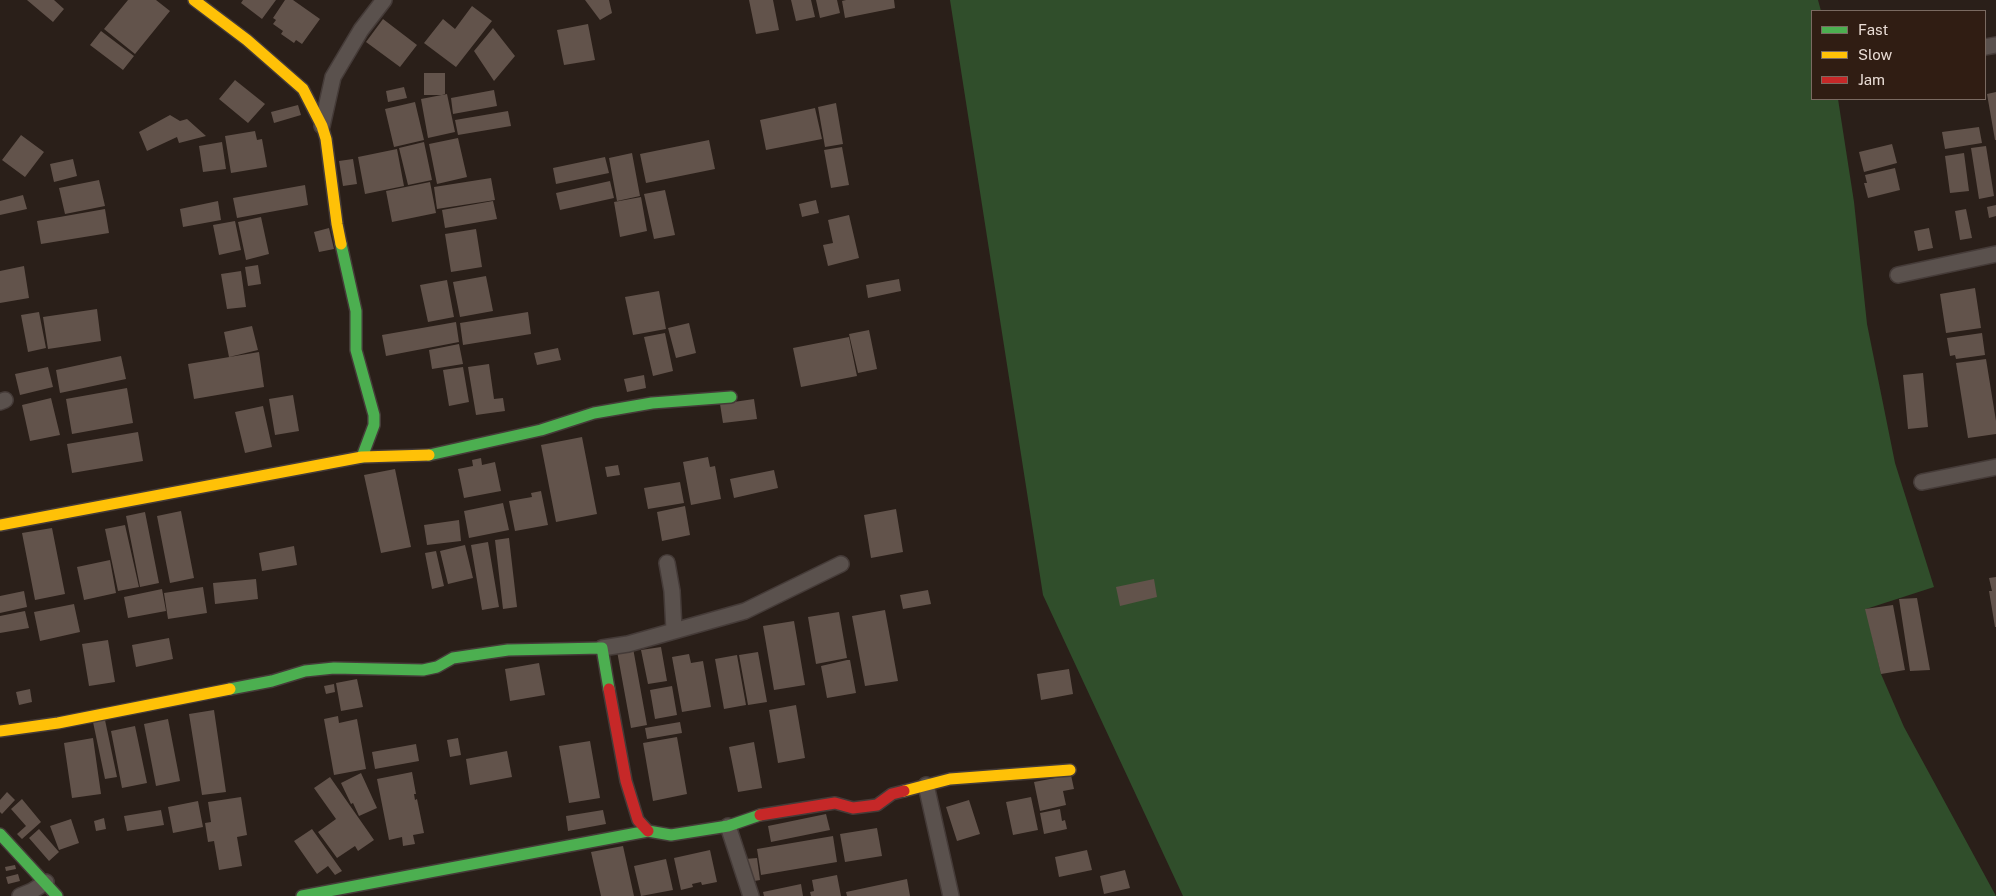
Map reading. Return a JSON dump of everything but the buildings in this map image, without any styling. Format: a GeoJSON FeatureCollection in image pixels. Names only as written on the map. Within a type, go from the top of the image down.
{"type":"FeatureCollection","features":[{"type":"Feature","properties":{"kind":"street"},"geometry":{"type":"LineString","coordinates":[[194,0],[247,40],[303,89],[322,126],[326,139],[337,224],[356,311],[356,350],[374,415],[374,425],[362,457]]}},
{"type":"Feature","properties":{"kind":"street"},"geometry":{"type":"LineString","coordinates":[[322,126],[333,78],[361,30],[384,0]]}},
{"type":"Feature","properties":{"kind":"street"},"geometry":{"type":"LineString","coordinates":[[1898,275],[1996,254]]}},
{"type":"Feature","properties":{"kind":"street"},"geometry":{"type":"LineString","coordinates":[[0,525],[362,457],[430,455],[541,430],[594,413],[652,403],[731,398]]}},
{"type":"Feature","properties":{"kind":"street"},"geometry":{"type":"LineString","coordinates":[[1922,482],[1996,467]]}},
{"type":"Feature","properties":{"kind":"street"},"geometry":{"type":"LineString","coordinates":[[667,563],[672,591],[674,630]]}},
{"type":"Feature","properties":{"kind":"street"},"geometry":{"type":"LineString","coordinates":[[0,731],[58,723],[252,685],[305,671],[334,668],[423,670],[437,667],[453,658],[508,650],[602,648],[628,644],[745,611],[841,564]]}},
{"type":"Feature","properties":{"kind":"street"},"geometry":{"type":"LineString","coordinates":[[602,648],[626,781],[638,820],[648,831]]}},
{"type":"Feature","properties":{"kind":"street"},"geometry":{"type":"LineString","coordinates":[[302,896],[648,831],[671,834],[728,826],[764,814],[835,803],[853,808],[877,805],[892,794],[950,778],[1070,770]]}},
{"type":"Feature","properties":{"kind":"street"},"geometry":{"type":"LineString","coordinates":[[926,785],[951,896]]}},
{"type":"Feature","properties":{"kind":"street"},"geometry":{"type":"LineString","coordinates":[[728,826],[751,896]]}},
{"type":"Feature","properties":{"kind":"street"},"geometry":{"type":"LineString","coordinates":[[0,834],[57,896]]}},
{"type":"Feature","properties":{"kind":"street"},"geometry":{"type":"LineString","coordinates":[[20,896],[46,882]]}},
{"type":"Feature","properties":{"kind":"green space"},"geometry":{"type":"Polygon","coordinates":[[[950,0],[1818,0],[1821,10],[1811,10],[1811,100],[1838,100],[1854,202],[1867,324],[1895,463],[1934,587],[1866,609],[1881,674],[1904,727],[1996,896],[1183,896],[1043,595],[950,0]]]}},
{"type":"Feature","properties":{"kind":"traffic: fast"},"geometry":{"type":"LineString","coordinates":[[341,244],[356,311],[356,350],[374,415],[374,425],[362,457]]}},
{"type":"Feature","properties":{"kind":"traffic: fast"},"geometry":{"type":"LineString","coordinates":[[429,455],[541,430],[594,413],[652,403],[731,397]]}},
{"type":"Feature","properties":{"kind":"traffic: fast"},"geometry":{"type":"LineString","coordinates":[[230,689],[272,681],[305,671],[334,668],[423,670],[437,667],[453,658],[508,650],[602,648],[609,689]]}},
{"type":"Feature","properties":{"kind":"traffic: fast"},"geometry":{"type":"LineString","coordinates":[[302,896],[648,831],[671,835],[728,826],[760,815]]}},
{"type":"Feature","properties":{"kind":"traffic: fast"},"geometry":{"type":"LineString","coordinates":[[0,834],[57,896]]}},
{"type":"Feature","properties":{"kind":"traffic: slow"},"geometry":{"type":"LineString","coordinates":[[194,0],[247,40],[303,89],[322,126],[326,139],[341,244]]}},
{"type":"Feature","properties":{"kind":"traffic: slow"},"geometry":{"type":"LineString","coordinates":[[0,525],[362,457],[429,455]]}},
{"type":"Feature","properties":{"kind":"traffic: slow"},"geometry":{"type":"LineString","coordinates":[[0,731],[58,723],[230,689]]}},
{"type":"Feature","properties":{"kind":"traffic: slow"},"geometry":{"type":"LineString","coordinates":[[904,791],[950,779],[1070,770]]}},
{"type":"Feature","properties":{"kind":"traffic: jam"},"geometry":{"type":"LineString","coordinates":[[609,689],[626,781],[638,820],[648,831]]}},
{"type":"Feature","properties":{"kind":"traffic: jam"},"geometry":{"type":"LineString","coordinates":[[760,815],[835,803],[853,808],[877,805],[892,794],[904,791]]}}]}
